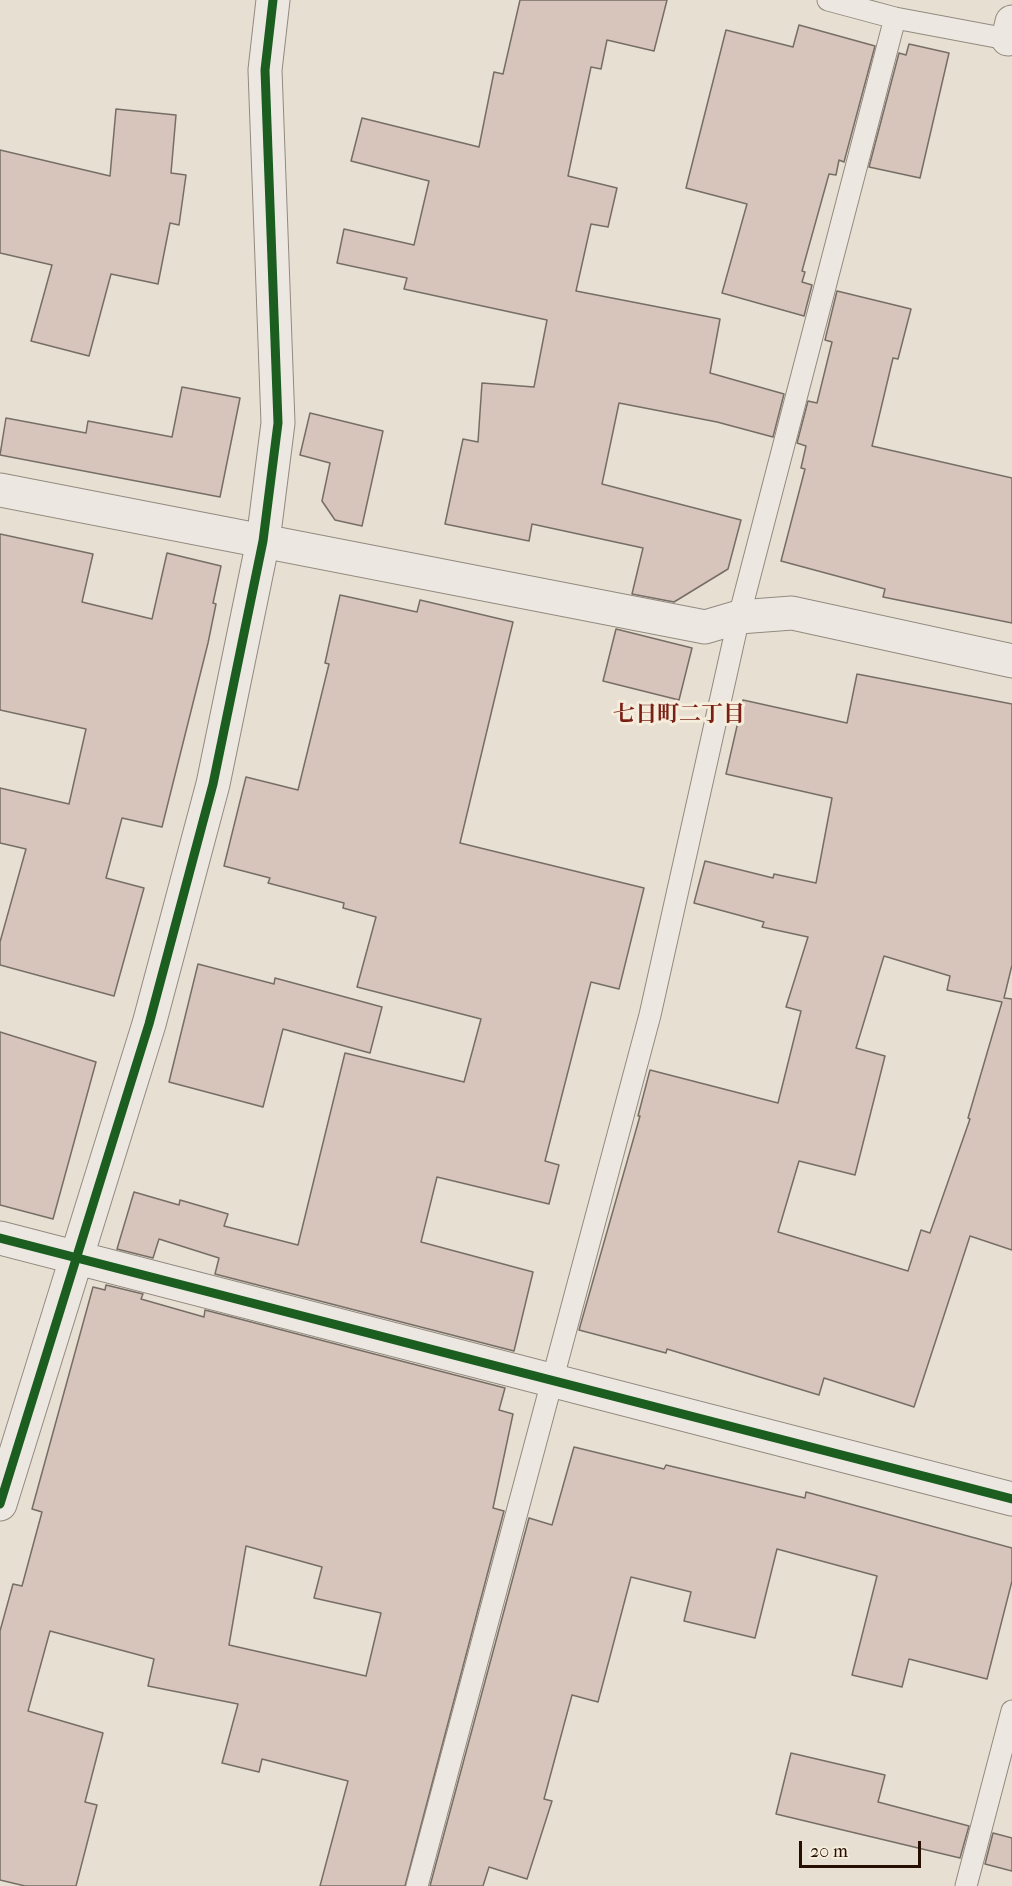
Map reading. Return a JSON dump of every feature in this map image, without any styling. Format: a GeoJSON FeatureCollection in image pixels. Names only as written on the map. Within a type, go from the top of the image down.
{"type":"FeatureCollection","features":[{"type":"Feature","properties":{"kind":"street"},"geometry":{"type":"LineString","coordinates":[[0,1504],[149,1024],[213,784],[263,542],[278,423],[265,70],[273,0]]}},
{"type":"Feature","properties":{"kind":"street"},"geometry":{"type":"LineString","coordinates":[[0,490],[705,627],[739,617],[792,613],[1012,661]]}},
{"type":"Feature","properties":{"kind":"street"},"geometry":{"type":"LineString","coordinates":[[0,1238],[1012,1499]]}},
{"type":"Feature","properties":{"kind":"lane"},"geometry":{"type":"LineString","coordinates":[[828,0],[895,18],[1011,34]]}},
{"type":"Feature","properties":{"kind":"lane"},"geometry":{"type":"LineString","coordinates":[[417,1886],[650,1014],[739,617],[895,18]]}},
{"type":"Feature","properties":{"kind":"lane"},"geometry":{"type":"LineString","coordinates":[[966,1886],[1012,1711]]}},
{"type":"Feature","properties":{"kind":"building"},"geometry":{"type":"Polygon","coordinates":[[[520,0],[667,0],[654,51],[607,40],[601,69],[591,67],[568,176],[617,188],[608,227],[591,224],[576,291],[720,319],[710,373],[784,394],[773,437],[717,422],[619,403],[602,484],[741,520],[728,569],[674,602],[632,594],[643,548],[532,524],[529,541],[445,524],[463,439],[478,442],[482,383],[534,387],[547,320],[404,289],[407,278],[337,263],[344,229],[414,245],[429,181],[351,161],[362,118],[479,147],[494,72],[503,74],[520,0]]]}},
{"type":"Feature","properties":{"kind":"building"},"geometry":{"type":"Polygon","coordinates":[[[799,25],[875,46],[844,162],[839,160],[836,175],[829,174],[802,271],[805,272],[802,282],[812,285],[804,316],[722,293],[747,204],[686,188],[726,30],[793,47],[799,25]]]}},
{"type":"Feature","properties":{"kind":"building"},"geometry":{"type":"Polygon","coordinates":[[[909,44],[949,53],[920,178],[869,167],[899,53],[906,55],[909,44]]]}},
{"type":"Feature","properties":{"kind":"building"},"geometry":{"type":"Polygon","coordinates":[[[116,109],[176,115],[171,173],[186,175],[179,225],[170,223],[158,284],[111,274],[89,356],[31,341],[52,265],[0,253],[0,150],[110,176],[116,109]]]}},
{"type":"Feature","properties":{"kind":"building"},"geometry":{"type":"Polygon","coordinates":[[[837,291],[911,309],[898,359],[893,358],[872,446],[1012,478],[1012,623],[883,597],[885,589],[781,561],[805,469],[801,468],[806,446],[797,443],[808,401],[817,403],[832,342],[825,340],[837,291]]]}},
{"type":"Feature","properties":{"kind":"building"},"geometry":{"type":"Polygon","coordinates":[[[182,387],[240,398],[220,497],[0,455],[6,418],[86,433],[88,421],[172,437],[182,387]]]}},
{"type":"Feature","properties":{"kind":"building"},"geometry":{"type":"Polygon","coordinates":[[[310,413],[383,431],[362,526],[335,520],[322,501],[330,463],[300,455],[310,413]]]}},
{"type":"Feature","properties":{"kind":"building"},"geometry":{"type":"Polygon","coordinates":[[[0,534],[93,554],[82,602],[152,619],[167,553],[221,566],[208,643],[162,827],[122,818],[106,878],[144,888],[114,996],[0,965],[0,942],[26,849],[0,843],[0,788],[69,804],[86,729],[0,710],[0,534]]]}},
{"type":"Feature","properties":{"kind":"building"},"geometry":{"type":"Polygon","coordinates":[[[340,595],[417,612],[420,600],[513,622],[460,843],[644,888],[619,989],[591,982],[545,1161],[559,1165],[549,1204],[437,1177],[421,1242],[533,1272],[514,1351],[215,1274],[219,1258],[159,1239],[153,1258],[117,1249],[134,1192],[179,1205],[180,1200],[228,1214],[224,1226],[298,1245],[345,1053],[464,1082],[481,1019],[357,987],[376,917],[343,908],[344,903],[268,883],[270,878],[224,866],[246,777],[298,790],[329,664],[325,663],[340,595]]]}},
{"type":"Feature","properties":{"kind":"building"},"geometry":{"type":"Polygon","coordinates":[[[616,629],[692,648],[679,700],[603,681],[616,629]]]}},
{"type":"Feature","properties":{"kind":"building"},"geometry":{"type":"Polygon","coordinates":[[[857,674],[1012,704],[1012,965],[1004,998],[1012,999],[1012,1250],[970,1236],[914,1407],[824,1378],[819,1395],[667,1349],[666,1353],[579,1330],[640,1116],[638,1116],[650,1070],[778,1103],[801,1011],[786,1007],[808,937],[762,927],[764,922],[694,903],[705,861],[773,878],[774,874],[816,883],[832,798],[726,774],[743,700],[847,723],[857,674]],[[884,956],[856,1048],[885,1056],[855,1175],[799,1161],[778,1232],[908,1271],[921,1230],[930,1233],[970,1119],[968,1118],[1002,1002],[947,990],[950,976],[884,956]]]}},
{"type":"Feature","properties":{"kind":"building"},"geometry":{"type":"Polygon","coordinates":[[[198,964],[274,984],[275,978],[382,1007],[370,1053],[283,1029],[263,1107],[169,1082],[198,964]]]}},
{"type":"Feature","properties":{"kind":"building"},"geometry":{"type":"Polygon","coordinates":[[[0,1032],[96,1062],[53,1219],[0,1205],[0,1032]]]}},
{"type":"Feature","properties":{"kind":"building"},"geometry":{"type":"Polygon","coordinates":[[[106,1285],[143,1294],[141,1299],[204,1317],[205,1310],[505,1388],[499,1410],[513,1414],[493,1508],[504,1511],[405,1886],[320,1886],[348,1781],[262,1759],[259,1772],[222,1763],[238,1704],[148,1686],[154,1659],[50,1631],[28,1711],[103,1733],[85,1802],[97,1805],[76,1886],[25,1886],[0,1880],[0,1631],[13,1584],[22,1586],[42,1512],[32,1509],[93,1287],[105,1290],[106,1285]],[[246,1546],[229,1645],[366,1676],[381,1613],[314,1598],[322,1567],[246,1546]]]}},
{"type":"Feature","properties":{"kind":"building"},"geometry":{"type":"Polygon","coordinates":[[[574,1447],[664,1469],[666,1465],[805,1498],[806,1492],[1012,1548],[1012,1581],[987,1679],[909,1659],[902,1687],[852,1675],[877,1576],[777,1549],[755,1638],[684,1621],[691,1592],[631,1577],[598,1702],[572,1695],[544,1799],[552,1801],[527,1879],[489,1867],[483,1886],[430,1886],[529,1518],[552,1525],[574,1447]]]}},
{"type":"Feature","properties":{"kind":"building"},"geometry":{"type":"Polygon","coordinates":[[[791,1753],[885,1775],[878,1802],[969,1826],[960,1858],[776,1814],[791,1753]]]}},
{"type":"Feature","properties":{"kind":"building"},"geometry":{"type":"Polygon","coordinates":[[[993,1833],[1012,1838],[1012,1871],[985,1864],[993,1833]]]}},
{"type":"Feature","properties":{"kind":"cycle path"},"geometry":{"type":"LineString","coordinates":[[0,1504],[149,1024],[213,784],[263,541],[278,423],[265,70],[273,0]]}},
{"type":"Feature","properties":{"kind":"cycle path"},"geometry":{"type":"LineString","coordinates":[[0,1238],[1012,1499]]}},
{"type":"Feature","properties":{"kind":"district","name":"七日町二丁目"},"geometry":{"type":"Point","coordinates":[679,716]}}]}
